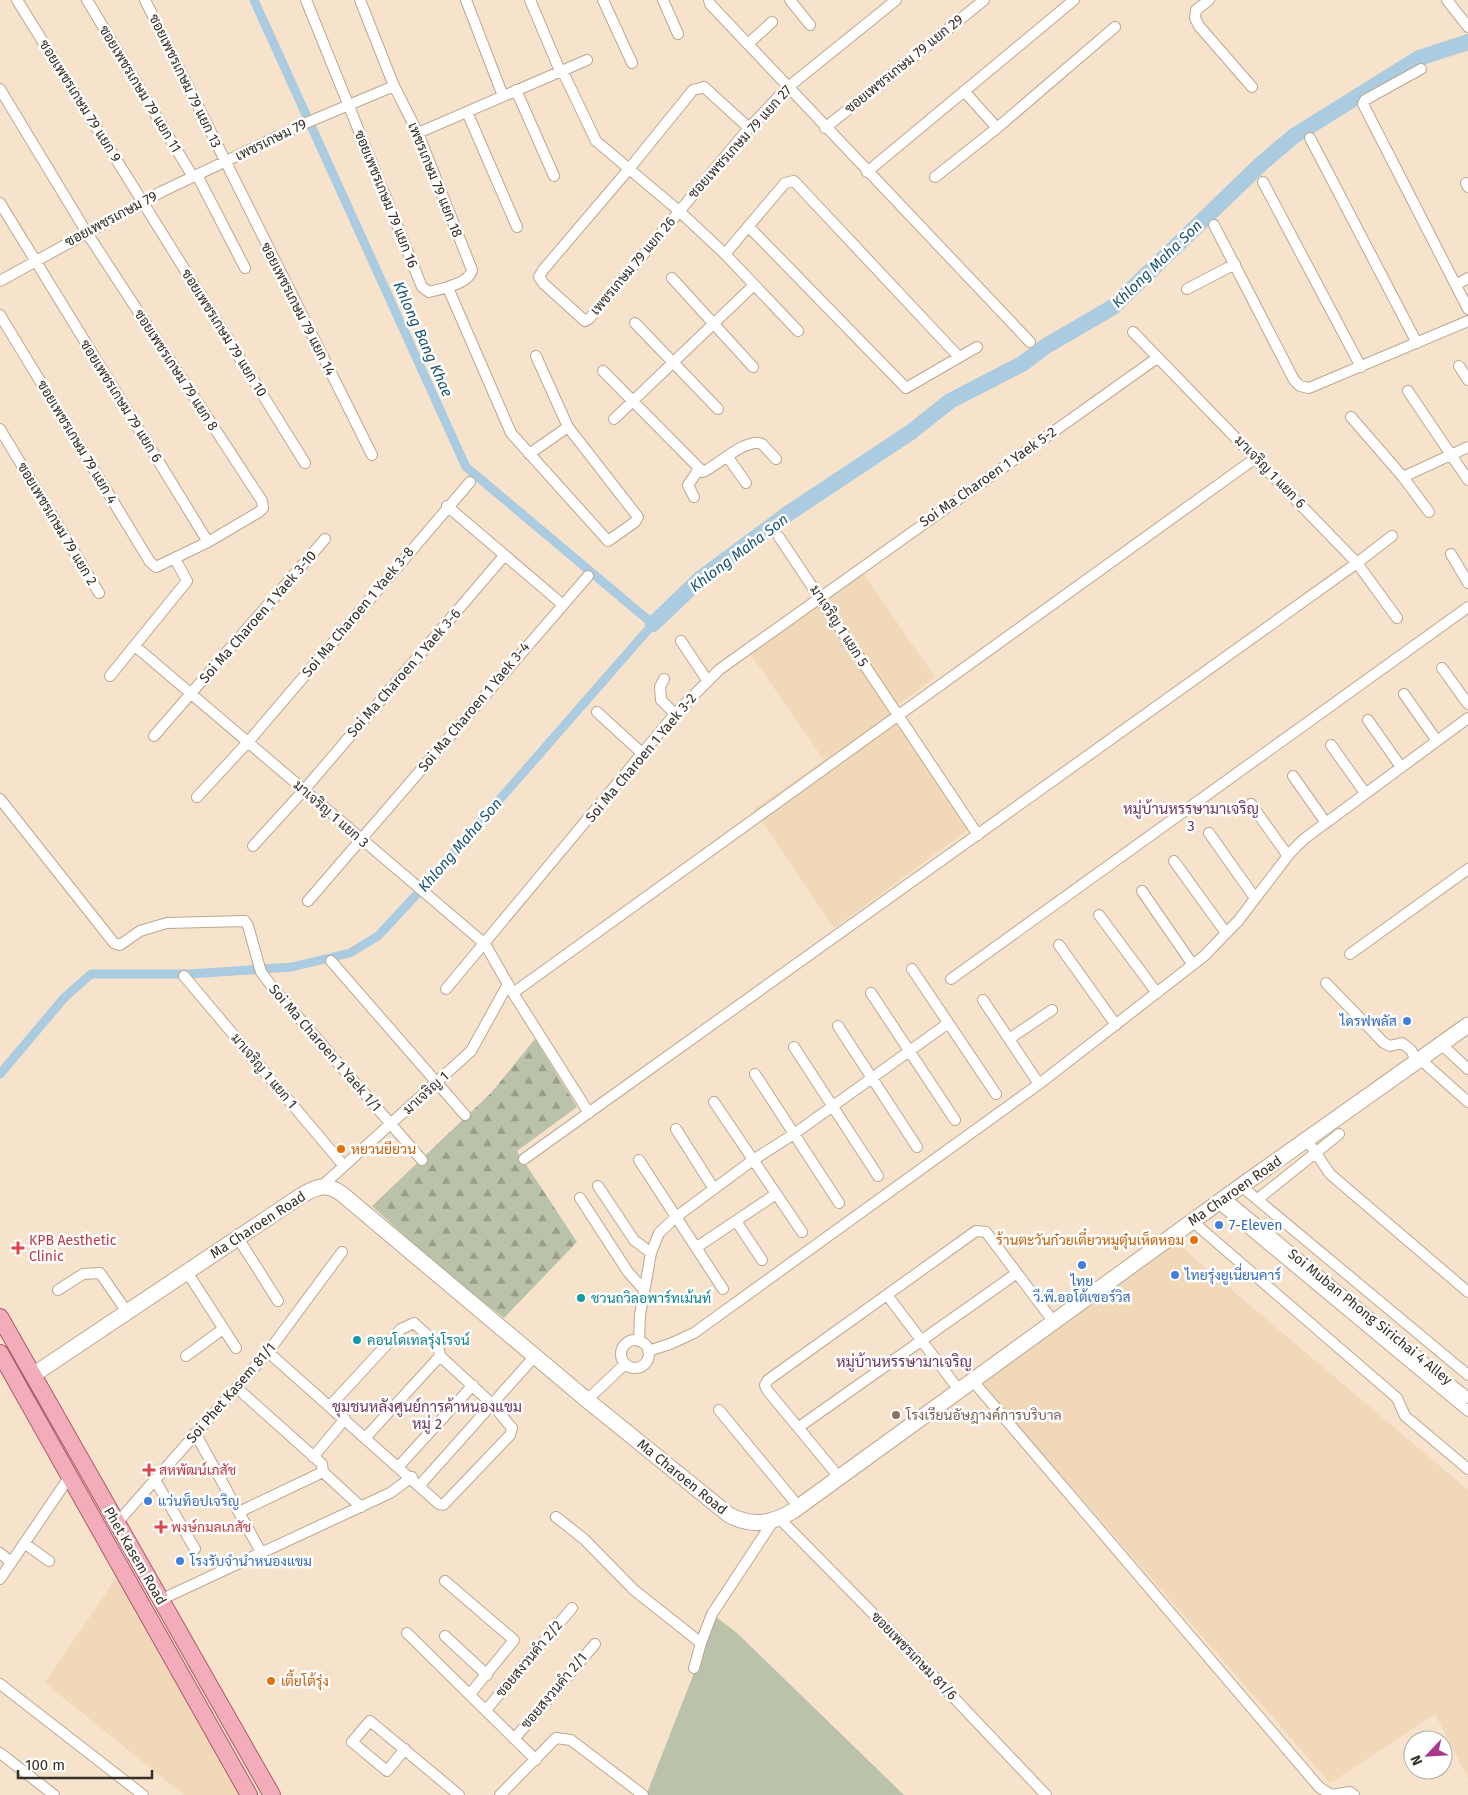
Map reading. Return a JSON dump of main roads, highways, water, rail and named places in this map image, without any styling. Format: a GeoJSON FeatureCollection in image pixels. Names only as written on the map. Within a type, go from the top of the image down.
{"type":"FeatureCollection","features":[{"type":"Feature","properties":{"kind":"main road","name":"Ma Charoen Road"},"geometry":{"type":"LineString","coordinates":[[33,1375],[299,1197],[323,1186],[333,1188],[342,1194],[587,1400],[728,1515],[741,1522],[754,1523],[777,1519],[799,1507],[1241,1186],[1310,1146],[1419,1060],[1468,1026]]}},
{"type":"Feature","properties":{"kind":"main road","name":"Phet Kasem Road"},"geometry":{"type":"LineString","coordinates":[[0,1317],[116,1524],[272,1795]]}},
{"type":"Feature","properties":{"kind":"main road","name":"Phet Kasem Road"},"geometry":{"type":"LineString","coordinates":[[0,1353],[250,1795]]}},
{"type":"Feature","properties":{"kind":"main road"},"geometry":{"type":"LineString","coordinates":[[18,1384],[33,1375]]}},
{"type":"Feature","properties":{"kind":"waterway","name":"Khlong Maha Son"},"geometry":{"type":"LineString","coordinates":[[0,1074],[64,998],[91,974],[190,974],[292,967],[350,953],[378,936],[418,893],[653,624],[466,467],[254,0]]}},
{"type":"Feature","properties":{"kind":"waterway","name":"Khlong Maha Son"},"geometry":{"type":"LineString","coordinates":[[653,624],[700,579],[789,513],[911,432],[950,401],[1022,364],[1046,346],[1113,307],[1262,163],[1294,136],[1419,58],[1468,42]]}},
{"type":"Feature","properties":{"kind":"place","name":"ไดรฟพลัส"},"geometry":{"type":"Point","coordinates":[1407,1021]}},
{"type":"Feature","properties":{"kind":"place","name":"หยวนยียวน"},"geometry":{"type":"Point","coordinates":[341,1149]}},
{"type":"Feature","properties":{"kind":"place","name":"7-Eleven"},"geometry":{"type":"Point","coordinates":[1219,1225]}},
{"type":"Feature","properties":{"kind":"place","name":"ร้านตะวันก๋วยเตี๋ยวหมูตุ๋นเห็ดหอม"},"geometry":{"type":"Point","coordinates":[1194,1240]}},
{"type":"Feature","properties":{"kind":"place","name":"KPB Aesthetic Clinic"},"geometry":{"type":"Point","coordinates":[18,1248]}},
{"type":"Feature","properties":{"kind":"place","name":"ไทย วี.พี.ออโต้เซอร์วิส"},"geometry":{"type":"Point","coordinates":[1082,1265]}},
{"type":"Feature","properties":{"kind":"place","name":"ไทยรุ่งยูเนี่ยนคาร์"},"geometry":{"type":"Point","coordinates":[1175,1275]}},
{"type":"Feature","properties":{"kind":"place","name":"ชวนถวิลอพาร์ทเม้นท์"},"geometry":{"type":"Point","coordinates":[581,1298]}},
{"type":"Feature","properties":{"kind":"place","name":"คอนโดเทลรุ่งโรจน์"},"geometry":{"type":"Point","coordinates":[357,1340]}},
{"type":"Feature","properties":{"kind":"place","name":"โรงเรียนอัษฎางค์การบริบาล"},"geometry":{"type":"Point","coordinates":[896,1415]}},
{"type":"Feature","properties":{"kind":"place","name":"สหพัฒน์เภสัช"},"geometry":{"type":"Point","coordinates":[149,1470]}},
{"type":"Feature","properties":{"kind":"place","name":"แว่นท็อปเจริญ"},"geometry":{"type":"Point","coordinates":[148,1501]}},
{"type":"Feature","properties":{"kind":"place","name":"พงษ์กมลเภสัช"},"geometry":{"type":"Point","coordinates":[161,1527]}},
{"type":"Feature","properties":{"kind":"place","name":"โรงรับจำนำหนองแขม"},"geometry":{"type":"Point","coordinates":[180,1561]}},
{"type":"Feature","properties":{"kind":"place","name":"เตี้ยโต้รุ่ง"},"geometry":{"type":"Point","coordinates":[271,1681]}},
{"type":"Feature","properties":{"kind":"district","name":"หมู่บ้านหรรษามาเจริญ 3"},"geometry":{"type":"Point","coordinates":[1191,818]}},
{"type":"Feature","properties":{"kind":"district","name":"หมู่บ้านหรรษามาเจริญ"},"geometry":{"type":"Point","coordinates":[904,1362]}},
{"type":"Feature","properties":{"kind":"district","name":"ชุมชนหลังศูนย์การค้าหนองแขม หมู่ 2"},"geometry":{"type":"Point","coordinates":[427,1416]}},
{"type":"Feature","properties":{"kind":"water label","name":"Khlong Bang Khae"},"geometry":{"type":"Point","coordinates":[423,339]}}]}
